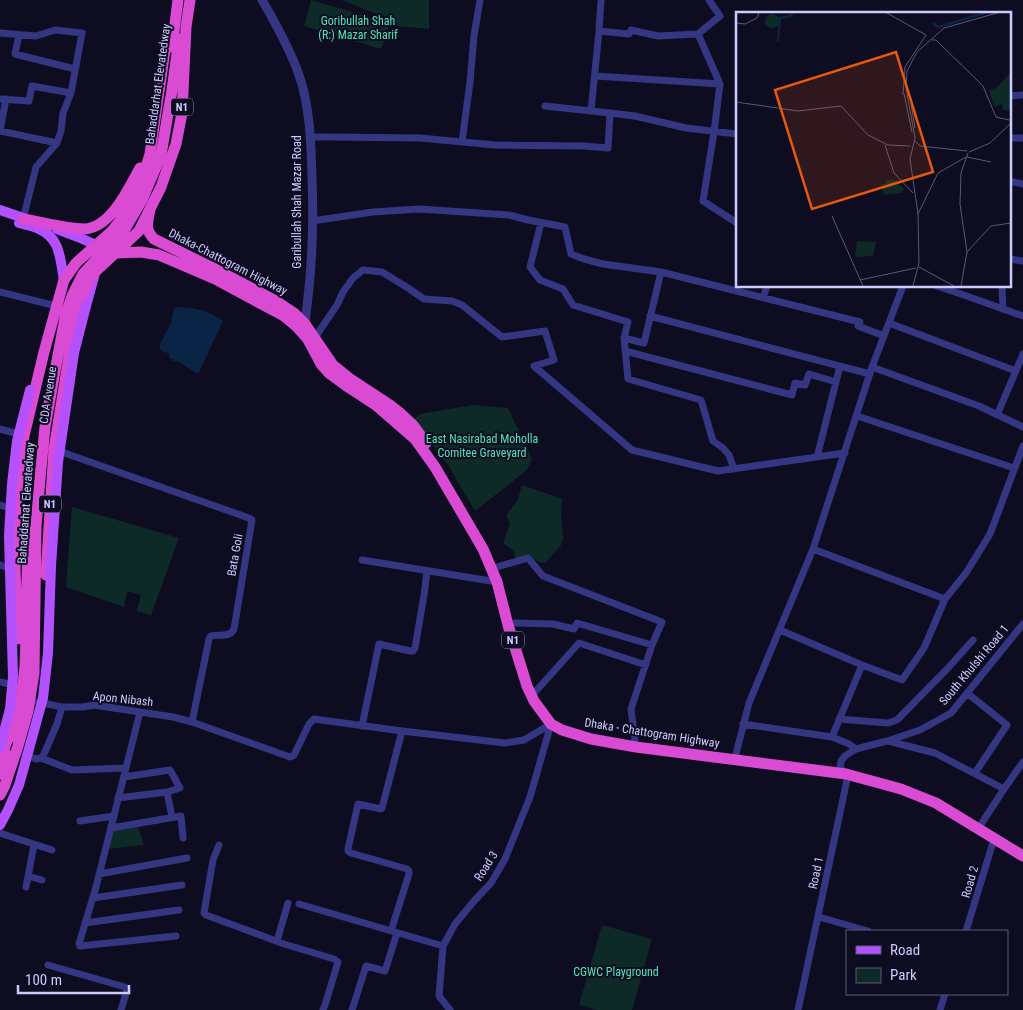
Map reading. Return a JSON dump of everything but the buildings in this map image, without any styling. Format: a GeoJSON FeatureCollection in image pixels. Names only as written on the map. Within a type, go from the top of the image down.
{"type":"FeatureCollection","features":[{"type":"Feature","properties":{"kind":"highway","name":"CDA Avenue"},"geometry":{"type":"LineString","coordinates":[[0,762],[2,743],[13,715],[17,686],[16,510],[24,436],[43,355],[64,280],[76,263],[112,231],[126,212],[142,180],[150,154],[172,0]]}},
{"type":"Feature","properties":{"kind":"highway","name":"Bahaddarhat Elevatedway"},"geometry":{"type":"LineString","coordinates":[[0,774],[13,739],[20,704],[24,667],[27,562],[34,461],[49,365],[61,311],[66,294],[77,272],[123,224],[140,195],[156,152],[178,0]]}},
{"type":"Feature","properties":{"kind":"highway","name":"Bahaddarhat Elevatedway"},"geometry":{"type":"LineString","coordinates":[[0,795],[18,746],[28,710],[34,673],[36,526],[40,468],[45,427],[66,314],[72,296],[83,274],[125,229],[142,200],[161,155],[172,90],[183,0]]}},
{"type":"Feature","properties":{"kind":"highway","name":"CDA Avenue"},"geometry":{"type":"LineString","coordinates":[[0,820],[24,763],[41,678],[46,555],[54,449],[76,314],[85,288],[96,271],[139,231],[161,187],[173,153],[182,113],[186,27],[190,0]]}},
{"type":"Feature","properties":{"kind":"highway"},"geometry":{"type":"LineString","coordinates":[[23,219],[85,229],[98,225],[118,206],[150,154]]}},
{"type":"Feature","properties":{"kind":"highway","name":"Dhaka-Chattogram Highway"},"geometry":{"type":"LineString","coordinates":[[150,209],[147,227],[148,233],[154,239],[276,301],[294,313],[305,324],[334,365],[349,378],[390,405],[413,425],[459,495],[487,544],[497,567],[499,581],[515,622],[536,690],[552,715],[564,724],[594,733],[635,741],[736,754],[880,777],[916,789],[945,803],[980,826],[1023,848]]}},
{"type":"Feature","properties":{"kind":"highway","name":"Dhaka - Chattogram Highway"},"geometry":{"type":"LineString","coordinates":[[116,253],[141,252],[159,255],[234,288],[284,316],[307,338],[321,364],[329,373],[377,406],[414,440],[435,467],[472,528],[499,581],[508,625],[527,686],[534,701],[551,724],[562,730],[591,739],[636,747],[843,770]]}},
{"type":"Feature","properties":{"kind":"highway","name":"N1"},"geometry":{"type":"LineString","coordinates":[[980,826],[994,839],[1023,856]]}},
{"type":"Feature","properties":{"kind":"main road"},"geometry":{"type":"LineString","coordinates":[[0,210],[78,236],[96,245]]}},
{"type":"Feature","properties":{"kind":"main road"},"geometry":{"type":"LineString","coordinates":[[0,217],[40,229],[52,237],[57,246],[64,280]]}},
{"type":"Feature","properties":{"kind":"main road"},"geometry":{"type":"LineString","coordinates":[[0,825],[19,785],[43,698],[48,653],[51,566],[58,462],[74,352],[96,271]]}},
{"type":"Feature","properties":{"kind":"main road"},"geometry":{"type":"LineString","coordinates":[[2,743],[10,709],[13,677],[9,536],[12,484],[17,441],[36,370],[43,355]]}},
{"type":"Feature","properties":{"kind":"street","name":"Garibullah Shah Mazar Road"},"geometry":{"type":"LineString","coordinates":[[262,0],[279,30],[300,76],[305,98],[312,160],[312,262],[305,324]]}},
{"type":"Feature","properties":{"kind":"street"},"geometry":{"type":"LineString","coordinates":[[462,142],[480,0]]}},
{"type":"Feature","properties":{"kind":"street"},"geometry":{"type":"LineString","coordinates":[[592,111],[600,0]]}},
{"type":"Feature","properties":{"kind":"street"},"geometry":{"type":"LineString","coordinates":[[599,32],[630,34],[631,30],[658,36],[698,34],[720,16],[709,0]]}},
{"type":"Feature","properties":{"kind":"street"},"geometry":{"type":"LineString","coordinates":[[0,33],[36,36],[55,30],[82,33],[70,93],[63,113],[61,131],[57,143],[36,166],[23,219]]}},
{"type":"Feature","properties":{"kind":"street"},"geometry":{"type":"LineString","coordinates":[[698,34],[720,84],[703,201],[736,222]]}},
{"type":"Feature","properties":{"kind":"street"},"geometry":{"type":"LineString","coordinates":[[18,35],[15,54],[75,69]]}},
{"type":"Feature","properties":{"kind":"street"},"geometry":{"type":"LineString","coordinates":[[595,76],[720,84]]}},
{"type":"Feature","properties":{"kind":"street"},"geometry":{"type":"LineString","coordinates":[[57,143],[0,130],[3,99],[29,101],[32,86],[70,93]]}},
{"type":"Feature","properties":{"kind":"street"},"geometry":{"type":"LineString","coordinates":[[1010,96],[1023,95]]}},
{"type":"Feature","properties":{"kind":"street"},"geometry":{"type":"LineString","coordinates":[[546,106],[635,116],[686,128],[736,134]]}},
{"type":"Feature","properties":{"kind":"street"},"geometry":{"type":"LineString","coordinates":[[310,137],[420,138],[503,145],[608,148],[610,113]]}},
{"type":"Feature","properties":{"kind":"street"},"geometry":{"type":"LineString","coordinates":[[1010,138],[1023,138]]}},
{"type":"Feature","properties":{"kind":"street"},"geometry":{"type":"LineString","coordinates":[[1010,181],[1023,184]]}},
{"type":"Feature","properties":{"kind":"street"},"geometry":{"type":"LineString","coordinates":[[312,221],[373,212],[419,209],[509,216],[565,227],[571,254],[584,259],[603,264],[662,272],[860,322],[858,326],[884,336]]}},
{"type":"Feature","properties":{"kind":"street"},"geometry":{"type":"LineString","coordinates":[[541,223],[530,267],[540,280],[563,289],[573,305],[628,322],[624,338],[628,379],[701,400],[713,441],[729,455],[734,469]]}},
{"type":"Feature","properties":{"kind":"street"},"geometry":{"type":"LineString","coordinates":[[1010,258],[1023,261]]}},
{"type":"Feature","properties":{"kind":"street"},"geometry":{"type":"LineString","coordinates":[[316,339],[353,278],[363,270],[382,272],[424,299],[452,301],[462,305],[502,337],[544,332],[554,360],[534,366],[632,450],[715,471],[845,453]]}},
{"type":"Feature","properties":{"kind":"street"},"geometry":{"type":"LineString","coordinates":[[624,338],[644,343],[662,272]]}},
{"type":"Feature","properties":{"kind":"street"},"geometry":{"type":"LineString","coordinates":[[763,298],[766,288]]}},
{"type":"Feature","properties":{"kind":"street"},"geometry":{"type":"LineString","coordinates":[[736,754],[749,703],[814,549],[871,371],[902,288]]}},
{"type":"Feature","properties":{"kind":"street"},"geometry":{"type":"LineString","coordinates":[[943,288],[1023,316]]}},
{"type":"Feature","properties":{"kind":"street"},"geometry":{"type":"LineString","coordinates":[[1002,288],[1003,309]]}},
{"type":"Feature","properties":{"kind":"street"},"geometry":{"type":"LineString","coordinates":[[0,292],[56,306]]}},
{"type":"Feature","properties":{"kind":"street"},"geometry":{"type":"LineString","coordinates":[[650,316],[840,366],[871,371],[978,406],[1023,427]]}},
{"type":"Feature","properties":{"kind":"street"},"geometry":{"type":"LineString","coordinates":[[889,323],[1016,371]]}},
{"type":"Feature","properties":{"kind":"street"},"geometry":{"type":"LineString","coordinates":[[626,351],[792,395],[795,382],[806,385],[809,374],[836,382]]}},
{"type":"Feature","properties":{"kind":"street"},"geometry":{"type":"LineString","coordinates":[[997,415],[1023,354]]}},
{"type":"Feature","properties":{"kind":"street"},"geometry":{"type":"LineString","coordinates":[[817,457],[840,366]]}},
{"type":"Feature","properties":{"kind":"street"},"geometry":{"type":"LineString","coordinates":[[857,416],[1014,468]]}},
{"type":"Feature","properties":{"kind":"street"},"geometry":{"type":"LineString","coordinates":[[0,429],[24,436]]}},
{"type":"Feature","properties":{"kind":"street"},"geometry":{"type":"LineString","coordinates":[[780,630],[902,680],[924,648],[945,599],[966,573],[990,534],[1023,446]]}},
{"type":"Feature","properties":{"kind":"street","name":"Bata Goli"},"geometry":{"type":"LineString","coordinates":[[54,449],[252,520],[233,633],[211,636],[192,722]]}},
{"type":"Feature","properties":{"kind":"street"},"geometry":{"type":"LineString","coordinates":[[0,505],[16,510]]}},
{"type":"Feature","properties":{"kind":"street"},"geometry":{"type":"LineString","coordinates":[[814,549],[945,599]]}},
{"type":"Feature","properties":{"kind":"street"},"geometry":{"type":"LineString","coordinates":[[497,567],[528,558],[543,576],[662,622],[652,644],[631,709],[635,741]]}},
{"type":"Feature","properties":{"kind":"street"},"geometry":{"type":"LineString","coordinates":[[362,560],[499,581]]}},
{"type":"Feature","properties":{"kind":"street"},"geometry":{"type":"LineString","coordinates":[[0,565],[15,570]]}},
{"type":"Feature","properties":{"kind":"street"},"geometry":{"type":"LineString","coordinates":[[427,571],[415,648],[413,651],[410,651],[379,644],[362,726],[505,743],[524,740],[551,724]]}},
{"type":"Feature","properties":{"kind":"street"},"geometry":{"type":"LineString","coordinates":[[515,622],[553,624],[574,629],[576,623],[652,644]]}},
{"type":"Feature","properties":{"kind":"street","name":"South Khulshi Road 1"},"geometry":{"type":"LineString","coordinates":[[856,748],[887,741],[920,730],[951,713],[1023,624]]}},
{"type":"Feature","properties":{"kind":"street"},"geometry":{"type":"LineString","coordinates":[[839,719],[888,723],[897,720],[973,640]]}},
{"type":"Feature","properties":{"kind":"street"},"geometry":{"type":"LineString","coordinates":[[536,690],[579,643],[646,665]]}},
{"type":"Feature","properties":{"kind":"street"},"geometry":{"type":"LineString","coordinates":[[832,737],[862,665]]}},
{"type":"Feature","properties":{"kind":"street"},"geometry":{"type":"LineString","coordinates":[[0,682],[17,686]]}},
{"type":"Feature","properties":{"kind":"street"},"geometry":{"type":"LineString","coordinates":[[967,693],[1007,725],[975,773]]}},
{"type":"Feature","properties":{"kind":"street","name":"Apon Nibash"},"geometry":{"type":"LineString","coordinates":[[37,702],[62,707],[94,706],[173,716],[290,757],[294,755],[312,720],[362,726]]}},
{"type":"Feature","properties":{"kind":"street"},"geometry":{"type":"LineString","coordinates":[[41,758],[50,742],[62,707]]}},
{"type":"Feature","properties":{"kind":"street"},"geometry":{"type":"LineString","coordinates":[[140,712],[93,898],[79,944],[80,946],[176,936]]}},
{"type":"Feature","properties":{"kind":"street","name":"Road 3"},"geometry":{"type":"LineString","coordinates":[[450,1010],[439,996],[443,946],[456,924],[491,883],[506,859],[530,797],[551,724]]}},
{"type":"Feature","properties":{"kind":"street"},"geometry":{"type":"LineString","coordinates":[[743,724],[832,737],[849,744],[856,748],[844,756],[841,761],[843,770]]}},
{"type":"Feature","properties":{"kind":"street"},"geometry":{"type":"LineString","coordinates":[[352,1010],[366,966],[385,971],[409,871],[351,853],[348,849],[358,804],[382,808],[402,732]]}},
{"type":"Feature","properties":{"kind":"street"},"geometry":{"type":"LineString","coordinates":[[887,741],[934,753],[1004,789]]}},
{"type":"Feature","properties":{"kind":"street"},"geometry":{"type":"LineString","coordinates":[[25,755],[36,759],[41,758],[72,770],[126,768]]}},
{"type":"Feature","properties":{"kind":"street"},"geometry":{"type":"LineString","coordinates":[[980,826],[1023,762]]}},
{"type":"Feature","properties":{"kind":"street"},"geometry":{"type":"LineString","coordinates":[[118,798],[167,792],[180,788],[170,770],[124,777]]}},
{"type":"Feature","properties":{"kind":"street","name":"Road 1"},"geometry":{"type":"LineString","coordinates":[[798,1010],[847,780],[843,770]]}},
{"type":"Feature","properties":{"kind":"street"},"geometry":{"type":"LineString","coordinates":[[167,792],[172,818]]}},
{"type":"Feature","properties":{"kind":"street"},"geometry":{"type":"LineString","coordinates":[[80,821],[114,816]]}},
{"type":"Feature","properties":{"kind":"street"},"geometry":{"type":"LineString","coordinates":[[111,828],[179,816],[182,817],[184,838]]}},
{"type":"Feature","properties":{"kind":"street"},"geometry":{"type":"LineString","coordinates":[[0,833],[52,850]]}},
{"type":"Feature","properties":{"kind":"street","name":"Road 2"},"geometry":{"type":"LineString","coordinates":[[966,930],[994,839]]}},
{"type":"Feature","properties":{"kind":"street"},"geometry":{"type":"LineString","coordinates":[[26,888],[34,844]]}},
{"type":"Feature","properties":{"kind":"street"},"geometry":{"type":"LineString","coordinates":[[219,845],[213,860],[204,913],[338,962],[323,1010]]}},
{"type":"Feature","properties":{"kind":"street"},"geometry":{"type":"LineString","coordinates":[[99,874],[187,858]]}},
{"type":"Feature","properties":{"kind":"street"},"geometry":{"type":"LineString","coordinates":[[28,876],[42,880]]}},
{"type":"Feature","properties":{"kind":"street"},"geometry":{"type":"LineString","coordinates":[[93,898],[182,885]]}},
{"type":"Feature","properties":{"kind":"street"},"geometry":{"type":"LineString","coordinates":[[277,941],[288,903]]}},
{"type":"Feature","properties":{"kind":"street"},"geometry":{"type":"LineString","coordinates":[[299,904],[443,946]]}},
{"type":"Feature","properties":{"kind":"street"},"geometry":{"type":"LineString","coordinates":[[85,923],[178,910]]}},
{"type":"Feature","properties":{"kind":"street"},"geometry":{"type":"LineString","coordinates":[[819,917],[864,930]]}},
{"type":"Feature","properties":{"kind":"street"},"geometry":{"type":"LineString","coordinates":[[48,965],[125,987],[127,990],[121,1010]]}},
{"type":"Feature","properties":{"kind":"street"},"geometry":{"type":"LineString","coordinates":[[940,1010],[945,995]]}},
{"type":"Feature","properties":{"kind":"green space","name":"Goribullah Shah (R:) Mazar Sharif"},"geometry":{"type":"Polygon","coordinates":[[[311,0],[390,23],[381,49],[304,26],[311,0]]]}},
{"type":"Feature","properties":{"kind":"green space"},"geometry":{"type":"Polygon","coordinates":[[[342,0],[429,0],[429,29],[397,26],[395,19],[342,0]]]}},
{"type":"Feature","properties":{"kind":"green space","name":"East Nasirabad Moholla Comitee Graveyard"},"geometry":{"type":"Polygon","coordinates":[[[472,405],[508,408],[532,459],[527,470],[475,511],[448,465],[413,420],[420,414],[472,405]]]}},
{"type":"Feature","properties":{"kind":"green space"},"geometry":{"type":"Polygon","coordinates":[[[522,485],[562,499],[563,538],[561,545],[545,563],[531,557],[516,560],[513,550],[503,543],[510,524],[506,516],[518,499],[522,485]]]}},
{"type":"Feature","properties":{"kind":"green space"},"geometry":{"type":"Polygon","coordinates":[[[72,507],[179,538],[151,615],[137,611],[141,595],[127,591],[124,607],[66,587],[72,507]]]}},
{"type":"Feature","properties":{"kind":"green space"},"geometry":{"type":"Polygon","coordinates":[[[138,827],[144,845],[109,849],[113,830],[138,827]]]}},
{"type":"Feature","properties":{"kind":"green space","name":"CGWC Playground"},"geometry":{"type":"Polygon","coordinates":[[[602,925],[652,939],[632,1010],[598,1010],[579,1005],[602,925]]]}},
{"type":"Feature","properties":{"kind":"water"},"geometry":{"type":"Polygon","coordinates":[[[176,307],[201,310],[223,321],[198,374],[174,361],[169,357],[169,353],[160,350],[160,344],[171,323],[176,307]]]}}]}
